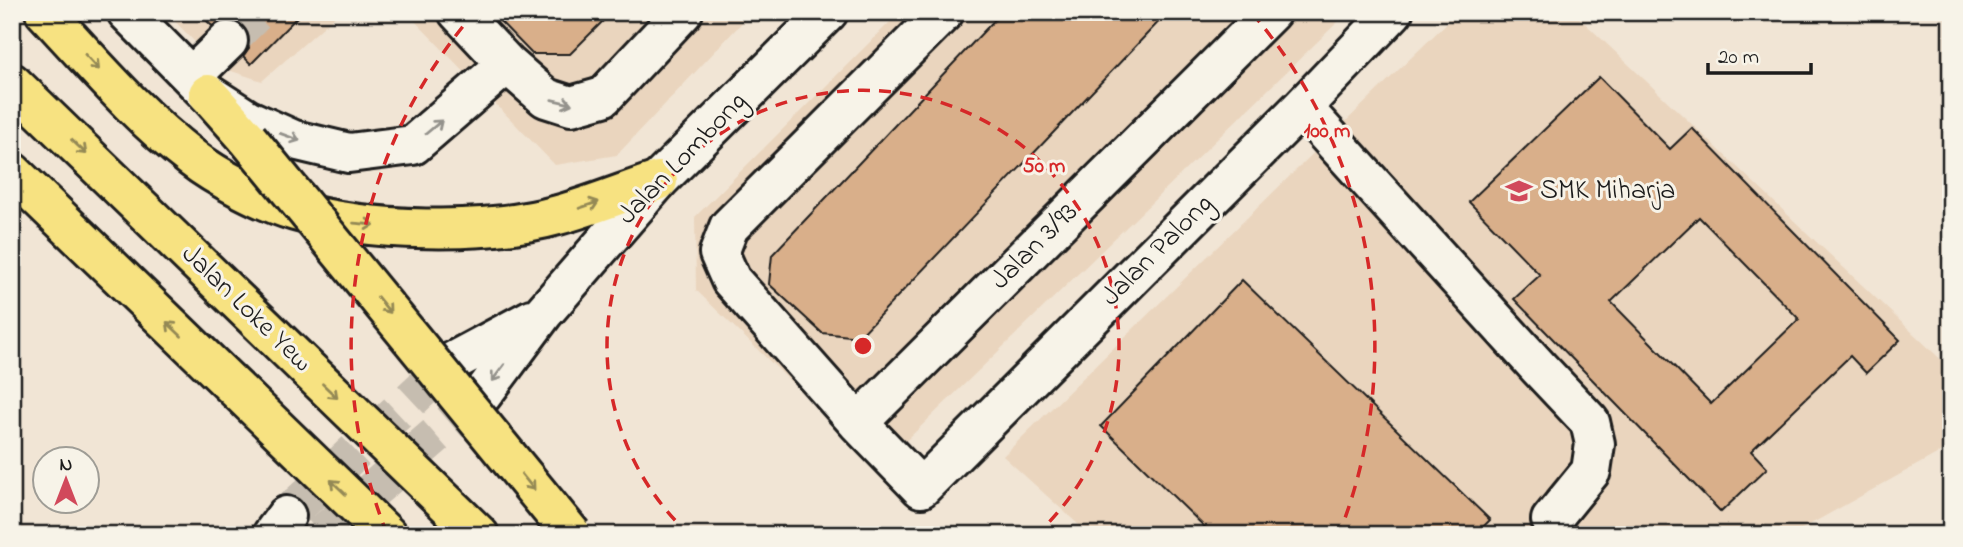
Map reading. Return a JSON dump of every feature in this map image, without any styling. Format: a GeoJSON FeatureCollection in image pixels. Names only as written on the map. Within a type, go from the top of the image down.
{"type":"FeatureCollection","features":[{"type":"Feature","properties":{"kind":"highway"},"geometry":{"type":"LineString","coordinates":[[46,12],[125,98],[192,159],[240,187],[294,211],[359,225],[424,228],[495,226],[557,216],[658,180]]}},
{"type":"Feature","properties":{"kind":"highway","name":"Jalan Loke Yew"},"geometry":{"type":"LineString","coordinates":[[12,83],[479,535]]}},
{"type":"Feature","properties":{"kind":"highway"},"geometry":{"type":"LineString","coordinates":[[200,85],[248,139],[572,535]]}},
{"type":"Feature","properties":{"kind":"highway"},"geometry":{"type":"LineString","coordinates":[[12,172],[387,535]]}},
{"type":"Feature","properties":{"kind":"street"},"geometry":{"type":"LineString","coordinates":[[127,12],[200,85],[247,119],[295,140],[349,153],[413,145],[508,64]]}},
{"type":"Feature","properties":{"kind":"street"},"geometry":{"type":"LineString","coordinates":[[458,12],[508,64],[546,98],[571,106],[603,97],[683,12]]}},
{"type":"Feature","properties":{"kind":"street","name":"Jalan Lombong"},"geometry":{"type":"LineString","coordinates":[[482,395],[544,313],[658,180],[828,12]]}},
{"type":"Feature","properties":{"kind":"street"},"geometry":{"type":"LineString","coordinates":[[858,423],[731,280],[719,253],[729,227],[944,12]]}},
{"type":"Feature","properties":{"kind":"street","name":"Jalan 3/93"},"geometry":{"type":"LineString","coordinates":[[858,423],[1271,12]]}},
{"type":"Feature","properties":{"kind":"street","name":"Jalan Palong"},"geometry":{"type":"LineString","coordinates":[[858,423],[921,488],[1302,107],[1393,12]]}},
{"type":"Feature","properties":{"kind":"street"},"geometry":{"type":"LineString","coordinates":[[200,85],[228,41]]}},
{"type":"Feature","properties":{"kind":"street"},"geometry":{"type":"LineString","coordinates":[[1302,107],[1590,422],[1595,444],[1591,471],[1551,520]]}},
{"type":"Feature","properties":{"kind":"street","name":"Jalan Lombong"},"geometry":{"type":"LineString","coordinates":[[450,363],[544,313]]}},
{"type":"Feature","properties":{"kind":"shaded area"},"geometry":{"type":"Polygon","coordinates":[[[166,12],[340,12],[262,81],[219,67],[166,12]]]}},
{"type":"Feature","properties":{"kind":"shaded area"},"geometry":{"type":"Polygon","coordinates":[[[409,12],[752,12],[617,155],[555,165],[409,12]]]}},
{"type":"Feature","properties":{"kind":"shaded area"},"geometry":{"type":"Polygon","coordinates":[[[900,12],[1348,12],[879,467],[696,290],[695,217],[900,12]]]}},
{"type":"Feature","properties":{"kind":"shaded area","name":"SMK Miharja"},"geometry":{"type":"Polygon","coordinates":[[[1458,12],[1573,12],[1951,369],[1951,446],[1791,535],[1090,535],[1003,456],[1458,12]]]}},
{"type":"Feature","properties":{"kind":"building"},"geometry":{"type":"Polygon","coordinates":[[[198,12],[302,12],[251,64],[243,56],[249,48],[249,36],[243,25],[233,20],[223,20],[212,26],[198,12]]]}},
{"type":"Feature","properties":{"kind":"building"},"geometry":{"type":"Polygon","coordinates":[[[491,12],[612,12],[570,54],[532,54],[491,12]]]}},
{"type":"Feature","properties":{"kind":"building"},"geometry":{"type":"Polygon","coordinates":[[[1002,12],[1168,12],[859,337],[822,333],[769,284],[772,255],[1002,12]]]}},
{"type":"Feature","properties":{"kind":"building"},"geometry":{"type":"Polygon","coordinates":[[[1599,77],[1670,149],[1692,128],[1900,340],[1866,373],[1850,356],[1751,451],[1767,468],[1721,512],[1514,299],[1540,275],[1469,202],[1599,77]],[[1699,217],[1611,302],[1711,404],[1799,319],[1699,217]]]}},
{"type":"Feature","properties":{"kind":"building"},"geometry":{"type":"Polygon","coordinates":[[[1242,280],[1490,520],[1475,535],[1213,535],[1101,426],[1242,280]]]}},
{"type":"Feature","properties":{"kind":"tunnel"},"geometry":{"type":"LineString","coordinates":[[228,41],[257,12]]}},
{"type":"Feature","properties":{"kind":"tunnel"},"geometry":{"type":"LineString","coordinates":[[286,516],[450,363]]}},
{"type":"Feature","properties":{"kind":"tunnel"},"geometry":{"type":"LineString","coordinates":[[321,535],[482,395]]}},
{"type":"Feature","properties":{"kind":"place","name":"SMK Miharja"},"geometry":{"type":"Point","coordinates":[1519,191]}}]}
